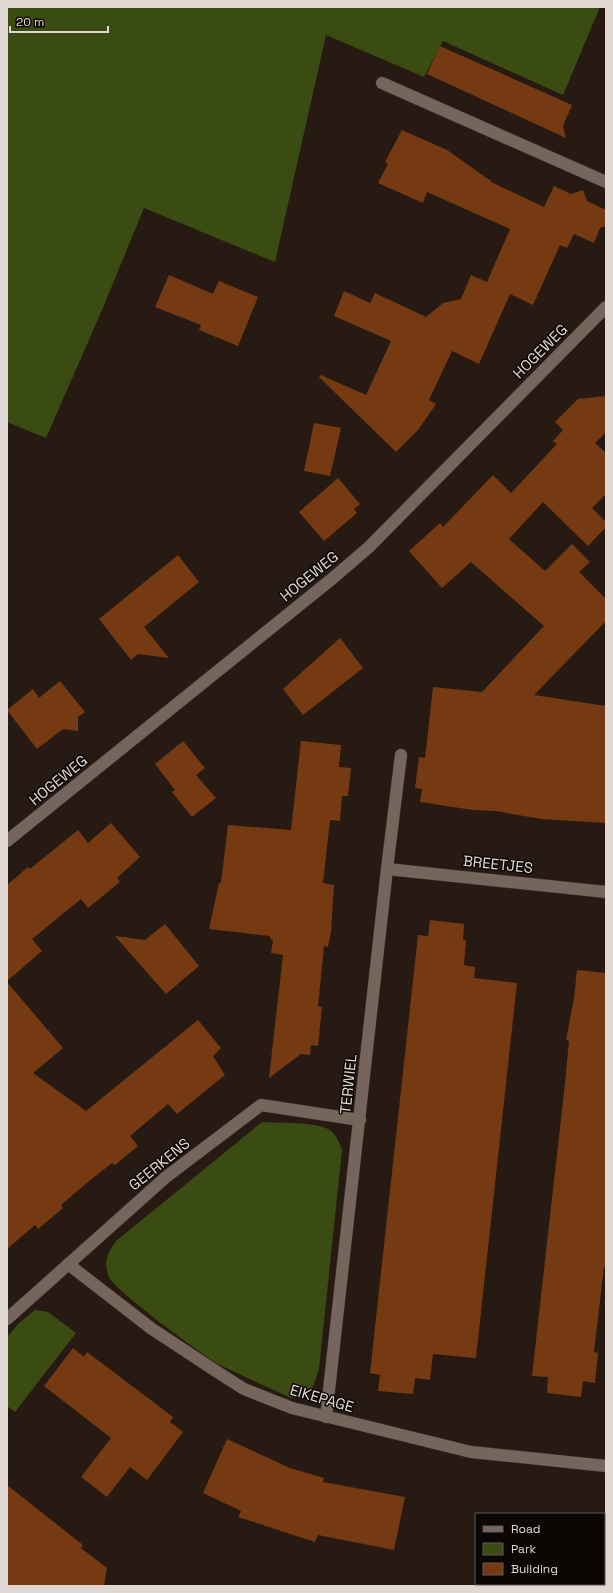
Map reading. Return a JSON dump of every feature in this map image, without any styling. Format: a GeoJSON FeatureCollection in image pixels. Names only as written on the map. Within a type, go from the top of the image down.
{"type":"FeatureCollection","features":[{"type":"Feature","properties":{"kind":"street"},"geometry":{"type":"LineString","coordinates":[[382,83],[606,182]]}},
{"type":"Feature","properties":{"kind":"street","name":"HOGEWEG"},"geometry":{"type":"LineString","coordinates":[[7,841],[333,578],[369,547],[606,307]]}},
{"type":"Feature","properties":{"kind":"street","name":"TERWIEL"},"geometry":{"type":"LineString","coordinates":[[326,1417],[401,755]]}},
{"type":"Feature","properties":{"kind":"street","name":"BREETJES"},"geometry":{"type":"LineString","coordinates":[[387,869],[606,892]]}},
{"type":"Feature","properties":{"kind":"street","name":"GEERKENS"},"geometry":{"type":"LineString","coordinates":[[7,1319],[166,1177],[261,1104],[360,1120]]}},
{"type":"Feature","properties":{"kind":"street","name":"EIKEPAGE"},"geometry":{"type":"LineString","coordinates":[[68,1264],[152,1329],[244,1389],[292,1408],[471,1452],[606,1466]]}},
{"type":"Feature","properties":{"kind":"green space"},"geometry":{"type":"Polygon","coordinates":[[[7,7],[600,7],[563,95],[443,41],[424,77],[326,35],[275,262],[144,208],[102,310],[46,438],[7,422],[7,7]]]}},
{"type":"Feature","properties":{"kind":"green space"},"geometry":{"type":"Polygon","coordinates":[[[262,1122],[305,1124],[328,1129],[337,1138],[342,1150],[319,1369],[313,1387],[291,1398],[222,1366],[198,1351],[127,1295],[109,1277],[106,1267],[108,1254],[116,1241],[262,1122]]]}},
{"type":"Feature","properties":{"kind":"green space"},"geometry":{"type":"Polygon","coordinates":[[[35,1310],[48,1312],[76,1333],[15,1412],[7,1406],[7,1337],[19,1323],[35,1310]]]}},
{"type":"Feature","properties":{"kind":"building"},"geometry":{"type":"Polygon","coordinates":[[[440,46],[572,105],[563,126],[566,138],[427,74],[440,46]]]}},
{"type":"Feature","properties":{"kind":"building"},"geometry":{"type":"Polygon","coordinates":[[[402,130],[447,150],[491,182],[544,207],[554,186],[571,194],[583,190],[587,201],[606,210],[606,226],[600,228],[594,243],[574,234],[567,248],[560,245],[533,305],[510,294],[479,364],[452,351],[429,400],[436,404],[418,430],[396,452],[319,377],[321,375],[366,395],[391,341],[334,316],[344,291],[370,303],[375,293],[426,317],[443,303],[461,299],[471,275],[487,282],[510,229],[427,192],[423,203],[378,183],[388,164],[385,162],[402,130]]]}},
{"type":"Feature","properties":{"kind":"building"},"geometry":{"type":"Polygon","coordinates":[[[169,275],[213,294],[219,281],[258,297],[238,346],[199,330],[201,325],[155,307],[169,275]]]}},
{"type":"Feature","properties":{"kind":"building"},"geometry":{"type":"Polygon","coordinates":[[[606,396],[606,432],[595,443],[606,453],[606,494],[592,508],[606,522],[606,527],[588,546],[543,502],[509,539],[545,571],[572,544],[590,562],[579,572],[606,599],[606,621],[534,695],[606,706],[606,823],[541,819],[496,811],[473,810],[420,802],[422,789],[415,788],[419,757],[425,758],[433,687],[482,692],[544,626],[471,562],[442,588],[409,551],[440,523],[443,527],[493,475],[511,493],[557,444],[553,441],[563,430],[555,422],[578,399],[606,396]]]}},
{"type":"Feature","properties":{"kind":"building"},"geometry":{"type":"Polygon","coordinates":[[[314,423],[341,428],[330,476],[304,471],[314,423]]]}},
{"type":"Feature","properties":{"kind":"building"},"geometry":{"type":"Polygon","coordinates":[[[338,478],[360,504],[354,509],[357,513],[324,541],[299,512],[338,478]]]}},
{"type":"Feature","properties":{"kind":"building"},"geometry":{"type":"Polygon","coordinates":[[[178,555],[199,582],[144,627],[169,658],[138,654],[131,660],[99,619],[178,555]]]}},
{"type":"Feature","properties":{"kind":"building"},"geometry":{"type":"Polygon","coordinates":[[[340,638],[363,668],[303,715],[283,689],[340,638]]]}},
{"type":"Feature","properties":{"kind":"building"},"geometry":{"type":"Polygon","coordinates":[[[60,681],[85,712],[78,717],[78,731],[63,729],[37,749],[7,710],[33,689],[39,698],[60,681]]]}},
{"type":"Feature","properties":{"kind":"building"},"geometry":{"type":"Polygon","coordinates":[[[183,741],[205,768],[196,775],[216,798],[192,817],[172,792],[175,790],[155,764],[183,741]]]}},
{"type":"Feature","properties":{"kind":"building"},"geometry":{"type":"Polygon","coordinates":[[[301,741],[341,745],[339,767],[351,768],[348,796],[342,796],[340,821],[330,820],[323,883],[334,885],[331,932],[328,947],[324,946],[318,1006],[322,1007],[318,1046],[311,1045],[310,1055],[301,1054],[269,1078],[283,955],[271,953],[273,940],[270,939],[270,936],[209,929],[219,883],[221,883],[228,825],[291,830],[301,741]]]}},
{"type":"Feature","properties":{"kind":"building"},"geometry":{"type":"Polygon","coordinates":[[[111,823],[140,857],[117,878],[120,882],[88,908],[81,899],[32,939],[42,951],[7,981],[7,885],[28,867],[30,869],[78,830],[88,843],[111,823]]]}},
{"type":"Feature","properties":{"kind":"building"},"geometry":{"type":"Polygon","coordinates":[[[430,920],[464,924],[463,940],[466,940],[464,965],[475,967],[474,978],[517,983],[476,1358],[433,1354],[430,1380],[415,1378],[413,1394],[378,1391],[380,1375],[370,1373],[418,935],[428,936],[430,920]]]}},
{"type":"Feature","properties":{"kind":"building"},"geometry":{"type":"Polygon","coordinates":[[[165,924],[199,966],[166,994],[115,936],[145,940],[165,924]]]}},
{"type":"Feature","properties":{"kind":"building"},"geometry":{"type":"Polygon","coordinates":[[[577,970],[606,973],[606,1267],[604,1267],[594,1352],[598,1353],[595,1383],[583,1381],[581,1397],[547,1393],[548,1377],[532,1376],[565,1083],[569,1041],[566,1040],[574,998],[577,970]]]}},
{"type":"Feature","properties":{"kind":"building"},"geometry":{"type":"Polygon","coordinates":[[[7,982],[63,1048],[33,1073],[86,1111],[198,1020],[221,1048],[213,1056],[225,1075],[177,1114],[168,1104],[130,1136],[138,1146],[115,1165],[112,1163],[88,1182],[61,1205],[63,1208],[38,1229],[35,1225],[7,1249],[7,982]]]}},
{"type":"Feature","properties":{"kind":"building"},"geometry":{"type":"Polygon","coordinates":[[[73,1348],[84,1357],[87,1352],[173,1417],[170,1422],[183,1432],[147,1480],[130,1467],[107,1497],[81,1477],[111,1438],[44,1386],[73,1348]]]}},
{"type":"Feature","properties":{"kind":"building"},"geometry":{"type":"Polygon","coordinates":[[[227,1439],[290,1468],[324,1478],[323,1482],[405,1497],[394,1550],[318,1535],[315,1542],[238,1517],[241,1511],[203,1493],[227,1439]]]}},
{"type":"Feature","properties":{"kind":"building"},"geometry":{"type":"Polygon","coordinates":[[[7,1485],[83,1545],[81,1548],[107,1568],[104,1586],[7,1586],[7,1485]]]}}]}
